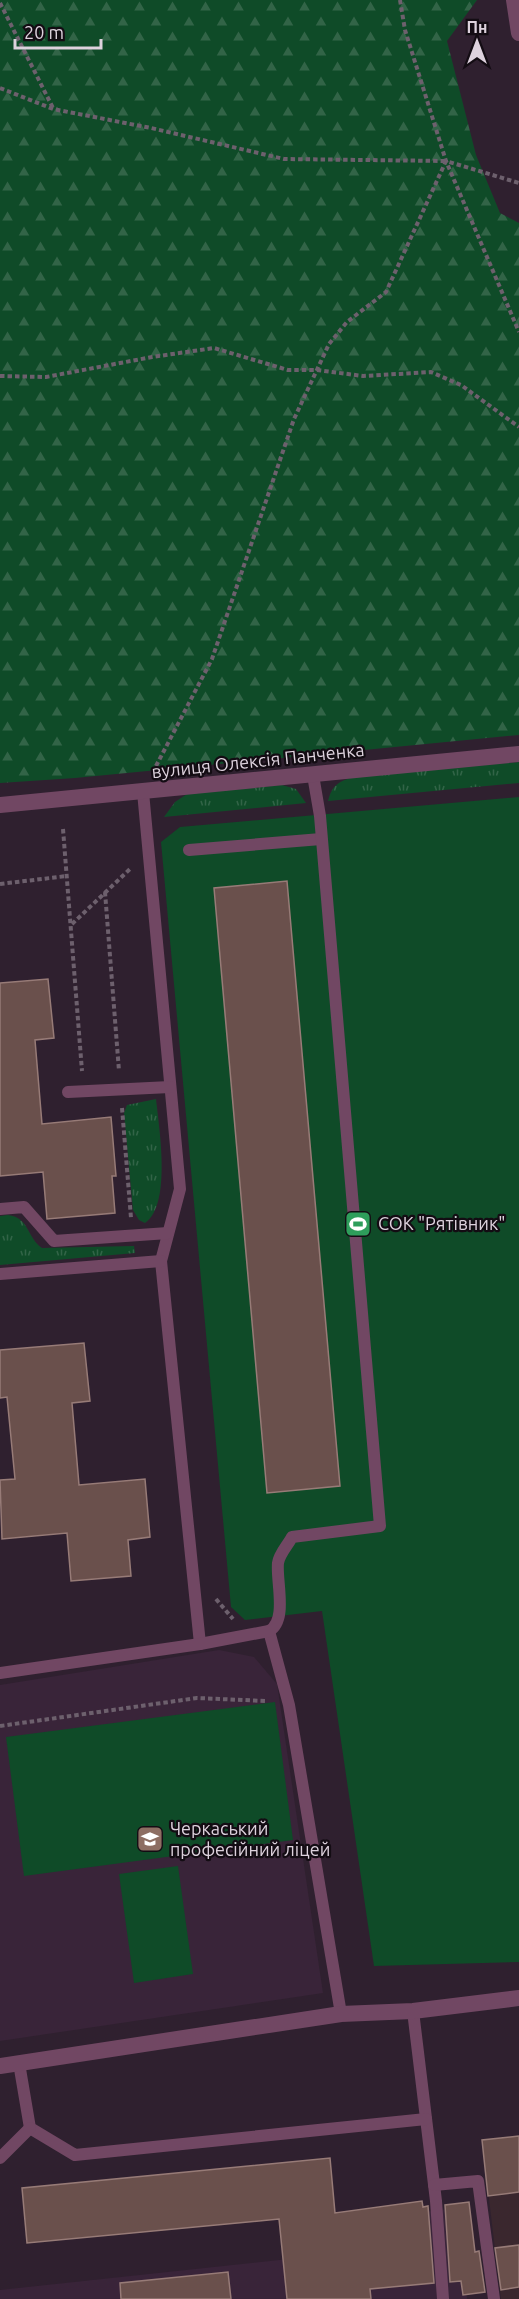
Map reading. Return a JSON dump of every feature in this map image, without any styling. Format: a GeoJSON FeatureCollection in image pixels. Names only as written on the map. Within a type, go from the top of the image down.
{"type":"FeatureCollection","features":[{"type":"Feature","properties":{"kind":"street"},"geometry":{"type":"LineString","coordinates":[[514,0],[519,33]]}},
{"type":"Feature","properties":{"kind":"street","name":"вулиця Олексія Панченка"},"geometry":{"type":"LineString","coordinates":[[0,805],[519,754]]}},
{"type":"Feature","properties":{"kind":"street"},"geometry":{"type":"LineString","coordinates":[[0,2066],[341,2014],[413,2011],[519,1998]]}},
{"type":"Feature","properties":{"kind":"lane"},"geometry":{"type":"LineString","coordinates":[[0,1673],[201,1644],[269,1631],[274,1628],[280,1617],[278,1560],[292,1538],[380,1526],[321,840],[313,775]]}},
{"type":"Feature","properties":{"kind":"lane"},"geometry":{"type":"LineString","coordinates":[[143,792],[180,1189],[161,1261],[201,1644]]}},
{"type":"Feature","properties":{"kind":"lane"},"geometry":{"type":"LineString","coordinates":[[189,849],[321,840]]}},
{"type":"Feature","properties":{"kind":"lane"},"geometry":{"type":"LineString","coordinates":[[68,1092],[170,1087]]}},
{"type":"Feature","properties":{"kind":"lane"},"geometry":{"type":"LineString","coordinates":[[0,1209],[24,1207],[54,1241],[168,1233]]}},
{"type":"Feature","properties":{"kind":"lane"},"geometry":{"type":"LineString","coordinates":[[0,1274],[161,1261]]}},
{"type":"Feature","properties":{"kind":"lane"},"geometry":{"type":"LineString","coordinates":[[269,1631],[288,1702],[341,2014]]}},
{"type":"Feature","properties":{"kind":"lane"},"geometry":{"type":"LineString","coordinates":[[413,2011],[434,2185],[443,2299]]}},
{"type":"Feature","properties":{"kind":"lane"},"geometry":{"type":"LineString","coordinates":[[19,2063],[30,2128],[75,2155],[426,2119]]}},
{"type":"Feature","properties":{"kind":"lane"},"geometry":{"type":"LineString","coordinates":[[0,2158],[30,2128]]}},
{"type":"Feature","properties":{"kind":"lane"},"geometry":{"type":"LineString","coordinates":[[434,2185],[478,2181],[494,2299]]}},
{"type":"Feature","properties":{"kind":"path"},"geometry":{"type":"LineString","coordinates":[[400,0],[405,30],[446,161],[519,332]]}},
{"type":"Feature","properties":{"kind":"path"},"geometry":{"type":"LineString","coordinates":[[0,3],[53,109]]}},
{"type":"Feature","properties":{"kind":"path"},"geometry":{"type":"LineString","coordinates":[[0,88],[53,109],[151,128],[284,159],[446,161],[519,183]]}},
{"type":"Feature","properties":{"kind":"path"},"geometry":{"type":"LineString","coordinates":[[143,792],[212,659],[294,419],[329,344],[347,322],[386,292],[446,161]]}},
{"type":"Feature","properties":{"kind":"path"},"geometry":{"type":"LineString","coordinates":[[0,376],[46,377],[214,348],[288,370],[317,370],[363,376],[431,372],[461,385],[519,428]]}},
{"type":"Feature","properties":{"kind":"path"},"geometry":{"type":"LineString","coordinates":[[63,829],[83,1091]]}},
{"type":"Feature","properties":{"kind":"path"},"geometry":{"type":"LineString","coordinates":[[72,924],[148,852]]}},
{"type":"Feature","properties":{"kind":"path"},"geometry":{"type":"LineString","coordinates":[[0,884],[67,876]]}},
{"type":"Feature","properties":{"kind":"path"},"geometry":{"type":"LineString","coordinates":[[105,892],[132,1235]]}},
{"type":"Feature","properties":{"kind":"path"},"geometry":{"type":"LineString","coordinates":[[194,1578],[247,1635]]}},
{"type":"Feature","properties":{"kind":"path"},"geometry":{"type":"LineString","coordinates":[[0,1726],[197,1698],[288,1702]]}},
{"type":"Feature","properties":{"kind":"shaded area","name":"Черкаський професійний ліцей"},"geometry":{"type":"Polygon","coordinates":[[[219,1650],[254,1657],[277,1684],[323,1993],[0,2041],[0,1685],[219,1650]]]}},
{"type":"Feature","properties":{"kind":"shaded area"},"geometry":{"type":"Polygon","coordinates":[[[519,2136],[519,2299],[501,2299],[482,2140],[519,2136]]]}},
{"type":"Feature","properties":{"kind":"shaded area"},"geometry":{"type":"Polygon","coordinates":[[[457,2208],[467,2299],[0,2299],[0,2290],[298,2258],[294,2228],[457,2208]]]}},
{"type":"Feature","properties":{"kind":"green space"},"geometry":{"type":"Polygon","coordinates":[[[0,0],[477,0],[447,41],[476,155],[500,213],[519,223],[519,735],[75,778],[0,783],[0,0]]]}},
{"type":"Feature","properties":{"kind":"green space"},"geometry":{"type":"Polygon","coordinates":[[[519,762],[519,783],[328,801],[336,785],[353,777],[519,762]]]}},
{"type":"Feature","properties":{"kind":"green space"},"geometry":{"type":"Polygon","coordinates":[[[282,785],[296,789],[306,803],[164,817],[175,802],[187,794],[282,785]]]}},
{"type":"Feature","properties":{"kind":"green space","name":"СОК \"Рятівник\""},"geometry":{"type":"Polygon","coordinates":[[[519,797],[519,1962],[374,1966],[322,1611],[245,1620],[231,1607],[161,842],[180,827],[519,797]]]}},
{"type":"Feature","properties":{"kind":"green space"},"geometry":{"type":"Polygon","coordinates":[[[156,1099],[161,1146],[161,1183],[159,1200],[153,1214],[145,1223],[139,1220],[133,1210],[124,1113],[127,1105],[156,1099]]]}},
{"type":"Feature","properties":{"kind":"green space"},"geometry":{"type":"Polygon","coordinates":[[[8,1215],[20,1220],[42,1248],[134,1246],[135,1253],[0,1265],[0,1216],[8,1215]]]}},
{"type":"Feature","properties":{"kind":"green space"},"geometry":{"type":"Polygon","coordinates":[[[275,1702],[293,1840],[24,1876],[6,1737],[275,1702]]]}},
{"type":"Feature","properties":{"kind":"green space"},"geometry":{"type":"Polygon","coordinates":[[[178,1866],[193,1974],[134,1983],[119,1874],[178,1866]]]}},
{"type":"Feature","properties":{"kind":"building"},"geometry":{"type":"Polygon","coordinates":[[[287,881],[340,1486],[267,1493],[214,888],[287,881]]]}},
{"type":"Feature","properties":{"kind":"building"},"geometry":{"type":"Polygon","coordinates":[[[48,979],[54,1038],[35,1040],[42,1124],[111,1117],[116,1176],[112,1176],[115,1213],[47,1219],[43,1172],[0,1176],[0,983],[48,979]]]}},
{"type":"Feature","properties":{"kind":"building"},"geometry":{"type":"Polygon","coordinates":[[[84,1343],[90,1401],[72,1403],[79,1485],[145,1479],[150,1537],[128,1540],[131,1576],[71,1581],[67,1533],[2,1539],[0,1480],[15,1479],[7,1397],[0,1398],[0,1350],[84,1343]]]}},
{"type":"Feature","properties":{"kind":"building"},"geometry":{"type":"Polygon","coordinates":[[[519,2136],[519,2192],[488,2196],[482,2140],[519,2136]]]}},
{"type":"Feature","properties":{"kind":"building"},"geometry":{"type":"Polygon","coordinates":[[[330,2158],[335,2213],[422,2201],[423,2207],[428,2206],[434,2283],[370,2289],[371,2299],[287,2299],[279,2219],[27,2243],[22,2188],[330,2158]]]}},
{"type":"Feature","properties":{"kind":"building"},"geometry":{"type":"Polygon","coordinates":[[[469,2202],[475,2252],[479,2251],[485,2292],[463,2295],[461,2281],[450,2282],[445,2205],[469,2202]]]}},
{"type":"Feature","properties":{"kind":"building"},"geometry":{"type":"Polygon","coordinates":[[[519,2245],[519,2287],[501,2290],[495,2248],[519,2245]]]}},
{"type":"Feature","properties":{"kind":"building"},"geometry":{"type":"Polygon","coordinates":[[[228,2272],[231,2299],[121,2299],[120,2283],[228,2272]]]}},
{"type":"Feature","properties":{"kind":"place","name":"СОК \"Рятівник\""},"geometry":{"type":"Point","coordinates":[358,1224]}},
{"type":"Feature","properties":{"kind":"place","name":"Черкаський професійний ліцей"},"geometry":{"type":"Point","coordinates":[150,1839]}}]}
